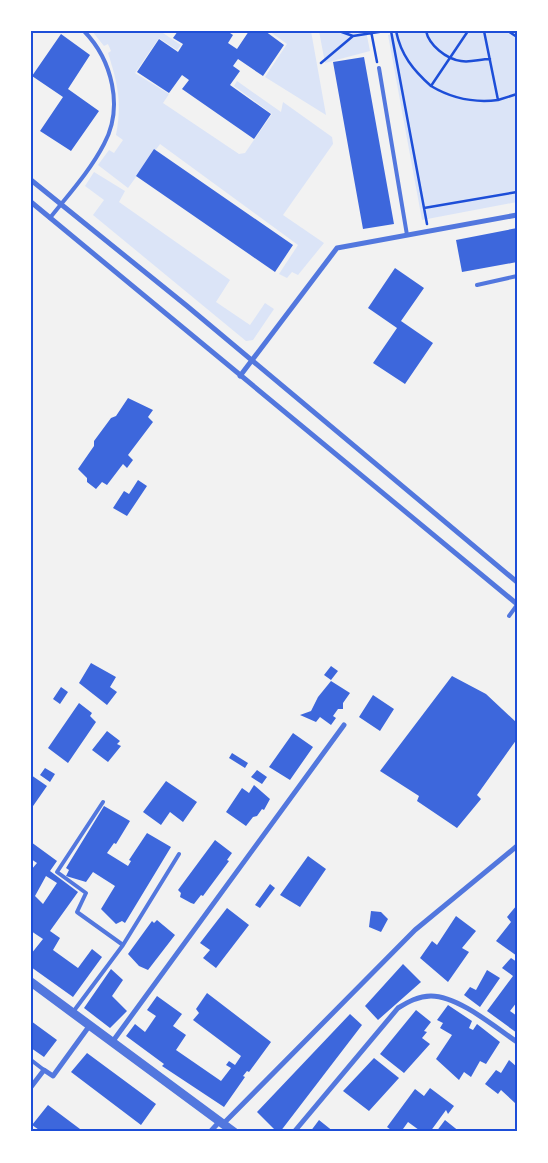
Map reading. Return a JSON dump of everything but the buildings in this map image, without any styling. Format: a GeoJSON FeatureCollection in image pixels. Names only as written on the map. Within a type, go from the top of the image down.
{"type":"FeatureCollection","features":[{"type":"Feature","properties":{"kind":"street"},"geometry":{"type":"LineString","coordinates":[[31,180],[252,360],[517,582]]}},
{"type":"Feature","properties":{"kind":"street"},"geometry":{"type":"LineString","coordinates":[[31,202],[517,604]]}},
{"type":"Feature","properties":{"kind":"street"},"geometry":{"type":"LineString","coordinates":[[240,376],[336,248],[517,215]]}},
{"type":"Feature","properties":{"kind":"street"},"geometry":{"type":"LineString","coordinates":[[113,1041],[344,725]]}},
{"type":"Feature","properties":{"kind":"street"},"geometry":{"type":"LineString","coordinates":[[210,1132],[415,930],[517,846]]}},
{"type":"Feature","properties":{"kind":"street"},"geometry":{"type":"LineString","coordinates":[[31,982],[234,1132]]}},
{"type":"Feature","properties":{"kind":"street"},"geometry":{"type":"LineString","coordinates":[[294,1132],[398,1008],[416,998],[432,996],[452,1001],[517,1042]]}},
{"type":"Feature","properties":{"kind":"street"},"geometry":{"type":"LineString","coordinates":[[31,1086],[44,1070],[53,1076],[91,1025]]}},
{"type":"Feature","properties":{"kind":"lane"},"geometry":{"type":"LineString","coordinates":[[50,218],[92,164],[106,142],[113,118],[114,90],[107,64],[84,31]]}},
{"type":"Feature","properties":{"kind":"lane"},"geometry":{"type":"LineString","coordinates":[[378,68],[407,235]]}},
{"type":"Feature","properties":{"kind":"lane"},"geometry":{"type":"LineString","coordinates":[[477,284],[517,276]]}},
{"type":"Feature","properties":{"kind":"lane"},"geometry":{"type":"LineString","coordinates":[[509,616],[517,604]]}},
{"type":"Feature","properties":{"kind":"lane"},"geometry":{"type":"LineString","coordinates":[[103,802],[56,872],[86,893],[77,912],[123,945]]}},
{"type":"Feature","properties":{"kind":"lane"},"geometry":{"type":"LineString","coordinates":[[73,1012],[123,945],[179,854]]}},
{"type":"Feature","properties":{"kind":"lane"},"geometry":{"type":"LineString","coordinates":[[31,1060],[44,1070]]}},
{"type":"Feature","properties":{"kind":"path"},"geometry":{"type":"LineString","coordinates":[[339,31],[353,36],[385,31]]}},
{"type":"Feature","properties":{"kind":"path"},"geometry":{"type":"LineString","coordinates":[[391,31],[428,231]]}},
{"type":"Feature","properties":{"kind":"path"},"geometry":{"type":"LineString","coordinates":[[396,31],[402,52],[414,70],[431,86],[442,93],[461,99],[482,102],[498,100],[517,94]]}},
{"type":"Feature","properties":{"kind":"path"},"geometry":{"type":"LineString","coordinates":[[426,31],[428,40],[450,58],[463,62],[490,59]]}},
{"type":"Feature","properties":{"kind":"path"},"geometry":{"type":"LineString","coordinates":[[431,86],[468,31]]}},
{"type":"Feature","properties":{"kind":"path"},"geometry":{"type":"LineString","coordinates":[[484,31],[498,100]]}},
{"type":"Feature","properties":{"kind":"path"},"geometry":{"type":"LineString","coordinates":[[508,31],[517,37]]}},
{"type":"Feature","properties":{"kind":"path"},"geometry":{"type":"LineString","coordinates":[[372,33],[378,68]]}},
{"type":"Feature","properties":{"kind":"path"},"geometry":{"type":"LineString","coordinates":[[321,63],[353,36]]}},
{"type":"Feature","properties":{"kind":"path"},"geometry":{"type":"LineString","coordinates":[[424,208],[517,192]]}},
{"type":"Feature","properties":{"kind":"shaded area"},"geometry":{"type":"Polygon","coordinates":[[[92,31],[160,31],[181,45],[177,50],[159,38],[135,73],[169,94],[163,103],[239,154],[245,153],[272,114],[234,86],[237,81],[281,112],[283,102],[332,137],[333,144],[283,215],[324,243],[298,275],[292,272],[287,278],[279,274],[298,245],[160,144],[128,188],[98,165],[109,150],[114,153],[123,140],[116,135],[119,103],[117,84],[108,53],[111,51],[108,44],[104,46],[92,31]]]}},
{"type":"Feature","properties":{"kind":"shaded area"},"geometry":{"type":"Polygon","coordinates":[[[269,31],[311,31],[326,115],[265,77],[287,44],[269,31]]]}},
{"type":"Feature","properties":{"kind":"shaded area"},"geometry":{"type":"Polygon","coordinates":[[[319,31],[366,31],[370,51],[325,63],[319,31]]]}},
{"type":"Feature","properties":{"kind":"shaded area"},"geometry":{"type":"Polygon","coordinates":[[[409,31],[517,31],[517,202],[422,220],[388,35],[409,31]]]}},
{"type":"Feature","properties":{"kind":"shaded area"},"geometry":{"type":"Polygon","coordinates":[[[94,172],[125,191],[119,202],[230,280],[216,302],[250,325],[265,303],[274,309],[253,340],[246,341],[93,215],[104,200],[85,186],[94,172]]]}}]}
